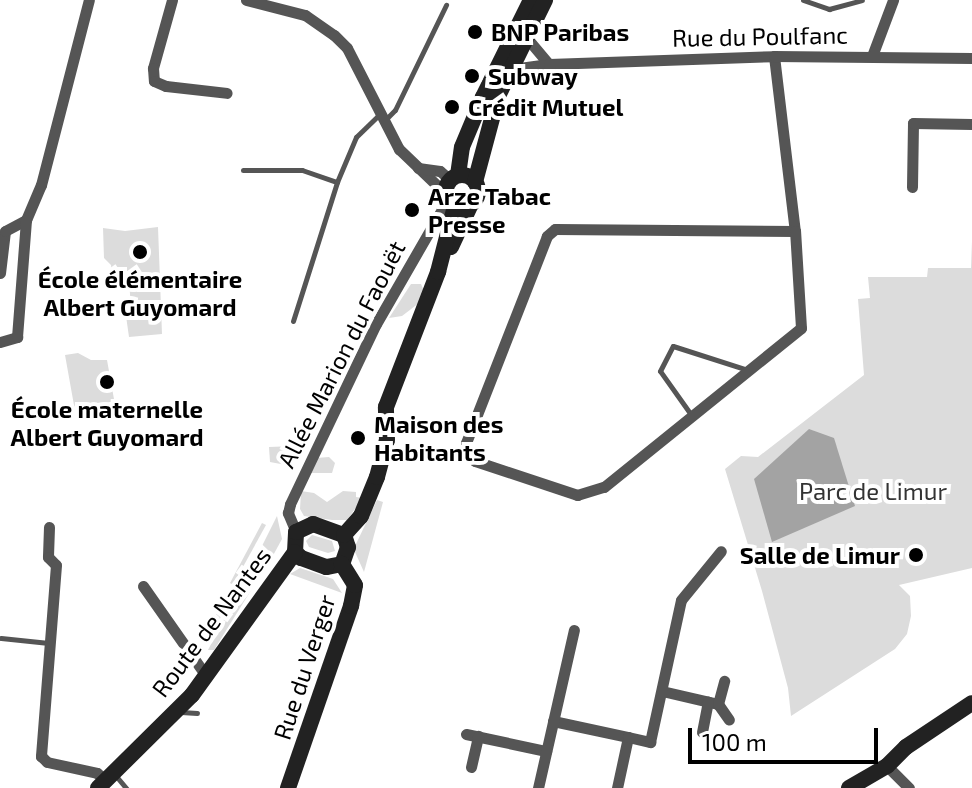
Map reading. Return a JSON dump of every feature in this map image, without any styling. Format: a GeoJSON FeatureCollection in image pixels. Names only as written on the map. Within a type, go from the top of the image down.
{"type":"FeatureCollection","features":[{"type":"Feature","properties":{"kind":"main road"},"geometry":{"type":"LineString","coordinates":[[344,535],[361,516],[377,477],[387,440],[386,407],[442,262],[462,147],[531,0]]}},
{"type":"Feature","properties":{"kind":"main road"},"geometry":{"type":"LineString","coordinates":[[455,193],[477,197],[475,182],[485,156],[498,96],[545,0]]}},
{"type":"Feature","properties":{"kind":"main road"},"geometry":{"type":"LineString","coordinates":[[313,524],[344,535],[348,547],[342,564],[326,567],[301,558],[292,543],[296,532],[313,524]]}},
{"type":"Feature","properties":{"kind":"main road","name":"Route de Nantes"},"geometry":{"type":"LineString","coordinates":[[105,780],[176,712],[207,677],[295,552]]}},
{"type":"Feature","properties":{"kind":"main road","name":"Rue du Verger"},"geometry":{"type":"LineString","coordinates":[[288,788],[353,601],[355,585],[342,564]]}},
{"type":"Feature","properties":{"kind":"main road"},"geometry":{"type":"LineString","coordinates":[[849,788],[887,766],[906,747],[972,703]]}},
{"type":"Feature","properties":{"kind":"street"},"geometry":{"type":"LineString","coordinates":[[0,342],[17,337],[26,220],[41,185],[89,0]]}},
{"type":"Feature","properties":{"kind":"street"},"geometry":{"type":"LineString","coordinates":[[172,0],[153,68],[154,81],[166,86],[227,93]]}},
{"type":"Feature","properties":{"kind":"street"},"geometry":{"type":"LineString","coordinates":[[246,0],[305,15],[334,35],[347,48],[399,149],[418,168],[440,171],[455,193]]}},
{"type":"Feature","properties":{"kind":"street"},"geometry":{"type":"LineString","coordinates":[[872,56],[893,0]]}},
{"type":"Feature","properties":{"kind":"street"},"geometry":{"type":"LineString","coordinates":[[526,37],[549,64]]}},
{"type":"Feature","properties":{"kind":"street"},"geometry":{"type":"LineString","coordinates":[[774,56],[795,231],[801,328],[604,487],[584,495],[475,461],[466,450],[547,236],[555,229],[795,231]]}},
{"type":"Feature","properties":{"kind":"street","name":"Rue du Poulfanc"},"geometry":{"type":"LineString","coordinates":[[512,69],[549,64],[774,56],[972,58]]}},
{"type":"Feature","properties":{"kind":"street"},"geometry":{"type":"LineString","coordinates":[[912,187],[913,123],[972,124]]}},
{"type":"Feature","properties":{"kind":"street","name":"Allée Marion du Faouët"},"geometry":{"type":"LineString","coordinates":[[296,532],[288,513],[290,504],[376,324],[455,193]]}},
{"type":"Feature","properties":{"kind":"street"},"geometry":{"type":"LineString","coordinates":[[0,273],[5,231],[26,220]]}},
{"type":"Feature","properties":{"kind":"street"},"geometry":{"type":"LineString","coordinates":[[49,527],[48,557],[56,565],[41,756],[47,762],[97,773],[105,780]]}},
{"type":"Feature","properties":{"kind":"street"},"geometry":{"type":"LineString","coordinates":[[553,721],[650,742],[681,600],[721,551]]}},
{"type":"Feature","properties":{"kind":"street"},"geometry":{"type":"LineString","coordinates":[[143,586],[207,677]]}},
{"type":"Feature","properties":{"kind":"street"},"geometry":{"type":"LineString","coordinates":[[538,788],[574,630]]}},
{"type":"Feature","properties":{"kind":"street"},"geometry":{"type":"LineString","coordinates":[[702,732],[724,681]]}},
{"type":"Feature","properties":{"kind":"street"},"geometry":{"type":"LineString","coordinates":[[662,691],[713,703],[729,720]]}},
{"type":"Feature","properties":{"kind":"street"},"geometry":{"type":"LineString","coordinates":[[471,767],[472,735],[546,751]]}},
{"type":"Feature","properties":{"kind":"street"},"geometry":{"type":"LineString","coordinates":[[617,788],[628,737]]}},
{"type":"Feature","properties":{"kind":"street"},"geometry":{"type":"LineString","coordinates":[[887,766],[909,788]]}},
{"type":"Feature","properties":{"kind":"lane"},"geometry":{"type":"LineString","coordinates":[[803,0],[829,9],[862,0]]}},
{"type":"Feature","properties":{"kind":"lane"},"geometry":{"type":"LineString","coordinates":[[293,321],[337,182],[356,137],[395,110],[446,5]]}},
{"type":"Feature","properties":{"kind":"lane"},"geometry":{"type":"LineString","coordinates":[[243,170],[302,170],[337,182]]}},
{"type":"Feature","properties":{"kind":"lane"},"geometry":{"type":"LineString","coordinates":[[692,417],[660,371],[673,346],[749,371]]}},
{"type":"Feature","properties":{"kind":"lane"},"geometry":{"type":"LineString","coordinates":[[1,638],[50,643]]}},
{"type":"Feature","properties":{"kind":"lane"},"geometry":{"type":"LineString","coordinates":[[176,712],[197,713]]}},
{"type":"Feature","properties":{"kind":"lane"},"geometry":{"type":"LineString","coordinates":[[105,780],[126,788]]}},
{"type":"Feature","properties":{"kind":"green space"},"geometry":{"type":"Polygon","coordinates":[[[158,227],[162,334],[129,337],[125,309],[131,306],[129,282],[113,282],[111,265],[104,258],[103,228],[125,231],[158,227]]]}},
{"type":"Feature","properties":{"kind":"green space","name":"Parc de Limur"},"geometry":{"type":"Polygon","coordinates":[[[972,241],[972,568],[899,585],[910,596],[911,616],[907,634],[895,649],[791,716],[788,688],[725,469],[741,456],[758,457],[864,375],[858,299],[870,298],[868,277],[927,277],[928,268],[971,268],[972,241]]]}},
{"type":"Feature","properties":{"kind":"green space"},"geometry":{"type":"Polygon","coordinates":[[[411,284],[421,284],[424,291],[419,303],[402,316],[389,318],[411,284]]]}},
{"type":"Feature","properties":{"kind":"green space"},"geometry":{"type":"Polygon","coordinates":[[[78,353],[91,360],[107,360],[117,416],[77,422],[65,355],[78,353]]]}},
{"type":"Feature","properties":{"kind":"green space"},"geometry":{"type":"Polygon","coordinates":[[[295,446],[286,465],[270,462],[269,447],[295,446]]]}},
{"type":"Feature","properties":{"kind":"green space"},"geometry":{"type":"Polygon","coordinates":[[[329,457],[335,463],[332,473],[309,473],[316,458],[329,457]]]}},
{"type":"Feature","properties":{"kind":"green space"},"geometry":{"type":"Polygon","coordinates":[[[301,491],[314,493],[327,502],[343,491],[356,492],[356,497],[363,498],[347,520],[332,520],[304,516],[300,509],[301,491]]]}},
{"type":"Feature","properties":{"kind":"green space"},"geometry":{"type":"Polygon","coordinates":[[[377,500],[383,502],[364,572],[355,552],[356,544],[377,500]]]}},
{"type":"Feature","properties":{"kind":"green space"},"geometry":{"type":"Polygon","coordinates":[[[277,516],[282,539],[270,561],[259,552],[277,516]]]}},
{"type":"Feature","properties":{"kind":"green space"},"geometry":{"type":"Polygon","coordinates":[[[262,523],[266,525],[233,585],[230,583],[262,523]]]}},
{"type":"Feature","properties":{"kind":"green space"},"geometry":{"type":"Polygon","coordinates":[[[312,535],[332,541],[335,551],[328,553],[309,547],[306,541],[312,535]]]}},
{"type":"Feature","properties":{"kind":"green space"},"geometry":{"type":"Polygon","coordinates":[[[300,568],[333,579],[342,593],[290,574],[300,568]]]}},
{"type":"Feature","properties":{"kind":"green space"},"geometry":{"type":"Polygon","coordinates":[[[250,569],[263,571],[214,650],[208,650],[250,569]]]}},
{"type":"Feature","properties":{"kind":"green space"},"geometry":{"type":"Polygon","coordinates":[[[225,593],[230,595],[212,638],[207,637],[225,593]]]}},
{"type":"Feature","properties":{"kind":"shaded area"},"geometry":{"type":"Polygon","coordinates":[[[809,429],[834,438],[855,506],[772,542],[754,479],[809,429]]]}},
{"type":"Feature","properties":{"kind":"place","name":"BNP Paribas"},"geometry":{"type":"Point","coordinates":[475,32]}},
{"type":"Feature","properties":{"kind":"place","name":"Subway"},"geometry":{"type":"Point","coordinates":[472,76]}},
{"type":"Feature","properties":{"kind":"place","name":"Crédit Mutuel"},"geometry":{"type":"Point","coordinates":[452,107]}},
{"type":"Feature","properties":{"kind":"place","name":"Arze Tabac Presse"},"geometry":{"type":"Point","coordinates":[412,210]}},
{"type":"Feature","properties":{"kind":"place","name":"École élémentaire Albert Guyomard"},"geometry":{"type":"Point","coordinates":[140,252]}},
{"type":"Feature","properties":{"kind":"place","name":"École maternelle Albert Guyomard"},"geometry":{"type":"Point","coordinates":[107,382]}},
{"type":"Feature","properties":{"kind":"place","name":"Maison des Habitants"},"geometry":{"type":"Point","coordinates":[358,438]}},
{"type":"Feature","properties":{"kind":"place","name":"Salle de Limur"},"geometry":{"type":"Point","coordinates":[916,555]}}]}
